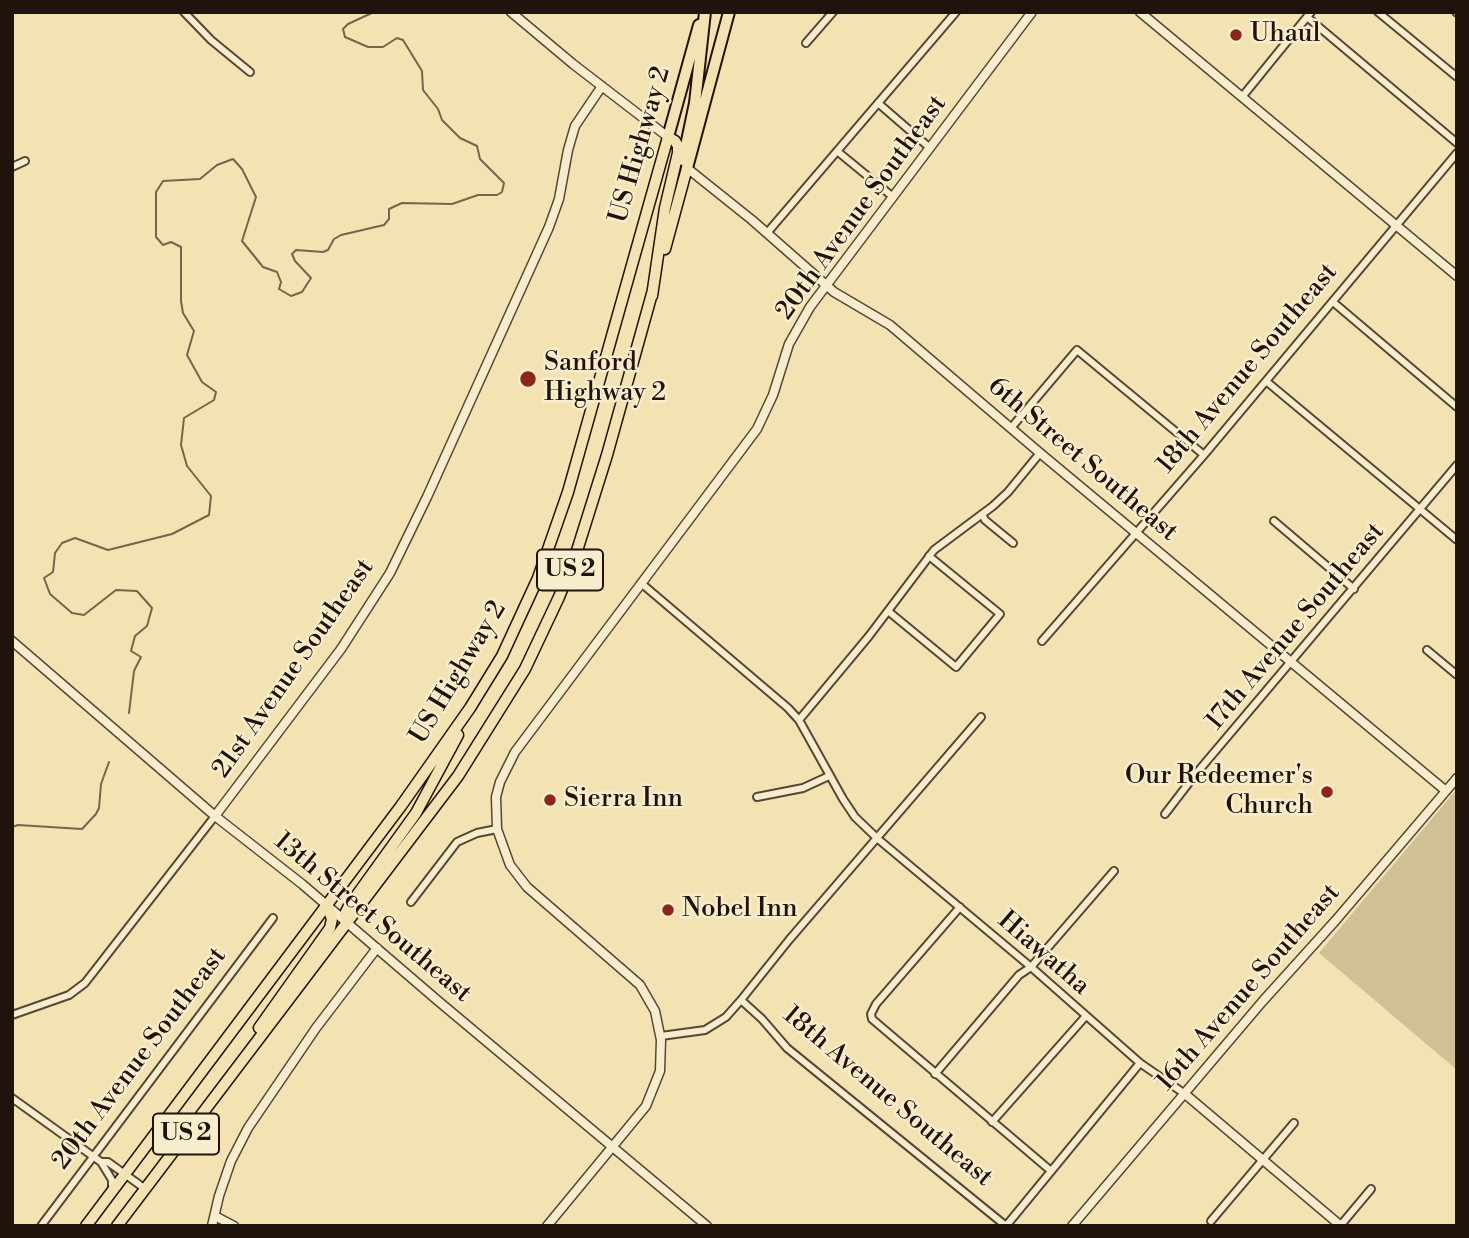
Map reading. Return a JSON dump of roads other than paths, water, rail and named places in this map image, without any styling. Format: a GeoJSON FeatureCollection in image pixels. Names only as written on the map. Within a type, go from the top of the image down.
{"type":"FeatureCollection","features":[{"type":"Feature","properties":{"kind":"highway","name":"US Highway 2"},"geometry":{"type":"LineString","coordinates":[[86,1226],[441,751],[502,656],[521,618],[553,536],[704,12]]}},
{"type":"Feature","properties":{"kind":"highway"},"geometry":{"type":"LineString","coordinates":[[687,168],[683,164],[683,157],[695,103],[704,12]]}},
{"type":"Feature","properties":{"kind":"highway","name":"US Highway 2"},"geometry":{"type":"LineString","coordinates":[[117,1226],[458,776],[524,669],[575,557],[607,455],[729,12]]}},
{"type":"Feature","properties":{"kind":"highway"},"geometry":{"type":"LineString","coordinates":[[652,296],[678,146],[676,141],[668,137]]}},
{"type":"Feature","properties":{"kind":"highway"},"geometry":{"type":"LineString","coordinates":[[347,922],[345,914],[349,906],[416,813],[453,747],[470,708]]}},
{"type":"Feature","properties":{"kind":"highway"},"geometry":{"type":"LineString","coordinates":[[228,1080],[273,1007],[330,928],[332,919],[327,905]]}},
{"type":"Feature","properties":{"kind":"street"},"geometry":{"type":"LineString","coordinates":[[184,12],[211,40],[250,72]]}},
{"type":"Feature","properties":{"kind":"street"},"geometry":{"type":"LineString","coordinates":[[511,12],[668,137]]}},
{"type":"Feature","properties":{"kind":"street"},"geometry":{"type":"LineString","coordinates":[[806,43],[833,12]]}},
{"type":"Feature","properties":{"kind":"street"},"geometry":{"type":"LineString","coordinates":[[767,233],[956,12]]}},
{"type":"Feature","properties":{"kind":"street","name":"20th Avenue Southeast"},"geometry":{"type":"LineString","coordinates":[[497,829],[496,797],[511,760],[757,429],[773,395],[789,344],[825,285],[1032,12]]}},
{"type":"Feature","properties":{"kind":"street"},"geometry":{"type":"LineString","coordinates":[[1140,12],[1457,276]]}},
{"type":"Feature","properties":{"kind":"street"},"geometry":{"type":"LineString","coordinates":[[1378,12],[1457,77]]}},
{"type":"Feature","properties":{"kind":"street"},"geometry":{"type":"LineString","coordinates":[[1242,97],[1309,15],[1457,143]]}},
{"type":"Feature","properties":{"kind":"street","name":"21st Avenue Southeast"},"geometry":{"type":"LineString","coordinates":[[12,1015],[69,995],[85,983],[341,649],[390,573],[432,487],[549,227],[559,199],[575,126],[602,86]]}},
{"type":"Feature","properties":{"kind":"street"},"geometry":{"type":"LineString","coordinates":[[878,103],[930,148]]}},
{"type":"Feature","properties":{"kind":"street"},"geometry":{"type":"LineString","coordinates":[[837,151],[893,197]]}},
{"type":"Feature","properties":{"kind":"street","name":"18th Avenue Southeast"},"geometry":{"type":"LineString","coordinates":[[1042,641],[1135,531],[1204,455],[1457,153]]}},
{"type":"Feature","properties":{"kind":"street"},"geometry":{"type":"LineString","coordinates":[[12,167],[25,161]]}},
{"type":"Feature","properties":{"kind":"street","name":"6th Street Southeast"},"geometry":{"type":"LineString","coordinates":[[687,168],[767,233],[825,285],[856,307],[869,311],[890,325],[1446,791]]}},
{"type":"Feature","properties":{"kind":"street"},"geometry":{"type":"LineString","coordinates":[[1333,302],[1457,407]]}},
{"type":"Feature","properties":{"kind":"street"},"geometry":{"type":"LineString","coordinates":[[1011,428],[1077,349],[1204,455]]}},
{"type":"Feature","properties":{"kind":"street"},"geometry":{"type":"LineString","coordinates":[[1266,382],[1457,540]]}},
{"type":"Feature","properties":{"kind":"street"},"geometry":{"type":"LineString","coordinates":[[799,720],[929,556],[942,542],[1008,492],[1040,453]]}},
{"type":"Feature","properties":{"kind":"street","name":"17th Avenue Southeast"},"geometry":{"type":"LineString","coordinates":[[1165,814],[1457,465]]}},
{"type":"Feature","properties":{"kind":"street"},"geometry":{"type":"LineString","coordinates":[[982,514],[985,520],[1013,543]]}},
{"type":"Feature","properties":{"kind":"street"},"geometry":{"type":"LineString","coordinates":[[1274,521],[1354,589]]}},
{"type":"Feature","properties":{"kind":"street"},"geometry":{"type":"LineString","coordinates":[[888,611],[956,667],[1000,614],[929,556]]}},
{"type":"Feature","properties":{"kind":"street","name":"Hiawatha"},"geometry":{"type":"LineString","coordinates":[[641,583],[775,696],[799,720],[855,817],[878,839],[1031,967],[1140,1063],[1185,1094]]}},
{"type":"Feature","properties":{"kind":"street","name":"13th Street Southeast"},"geometry":{"type":"LineString","coordinates":[[12,641],[215,816],[327,905],[707,1226]]}},
{"type":"Feature","properties":{"kind":"street"},"geometry":{"type":"LineString","coordinates":[[1427,650],[1457,675]]}},
{"type":"Feature","properties":{"kind":"street"},"geometry":{"type":"LineString","coordinates":[[660,1036],[695,1033],[716,1026],[981,717]]}},
{"type":"Feature","properties":{"kind":"street"},"geometry":{"type":"LineString","coordinates":[[757,797],[803,788],[830,776]]}},
{"type":"Feature","properties":{"kind":"street","name":"16th Avenue Southeast"},"geometry":{"type":"LineString","coordinates":[[1072,1226],[1457,778]]}},
{"type":"Feature","properties":{"kind":"street"},"geometry":{"type":"LineString","coordinates":[[411,902],[457,842],[477,833],[497,829],[510,865],[527,887],[640,985],[654,1011],[661,1056],[655,1088],[646,1106],[547,1226]]}},
{"type":"Feature","properties":{"kind":"street"},"geometry":{"type":"LineString","coordinates":[[935,1074],[1019,975],[1031,967],[1114,871]]}},
{"type":"Feature","properties":{"kind":"street"},"geometry":{"type":"LineString","coordinates":[[960,907],[876,1003],[871,1014],[876,1024],[1051,1171]]}},
{"type":"Feature","properties":{"kind":"street","name":"20th Avenue Southeast"},"geometry":{"type":"LineString","coordinates":[[41,1226],[273,918]]}},
{"type":"Feature","properties":{"kind":"street"},"geometry":{"type":"LineString","coordinates":[[234,1226],[214,1221],[231,1161],[248,1128],[317,1028],[377,948]]}},
{"type":"Feature","properties":{"kind":"street","name":"18th Avenue Southeast"},"geometry":{"type":"LineString","coordinates":[[741,1000],[762,1018],[787,1048],[1006,1226]]}},
{"type":"Feature","properties":{"kind":"street"},"geometry":{"type":"LineString","coordinates":[[992,1122],[1086,1017]]}},
{"type":"Feature","properties":{"kind":"street"},"geometry":{"type":"LineString","coordinates":[[1006,1226],[1140,1063]]}},
{"type":"Feature","properties":{"kind":"street"},"geometry":{"type":"LineString","coordinates":[[1185,1094],[1340,1226],[1371,1189]]}},
{"type":"Feature","properties":{"kind":"street"},"geometry":{"type":"LineString","coordinates":[[12,1098],[101,1162],[112,1180],[112,1191]]}},
{"type":"Feature","properties":{"kind":"street"},"geometry":{"type":"LineString","coordinates":[[1211,1221],[1294,1123]]}},
{"type":"Feature","properties":{"kind":"street"},"geometry":{"type":"LineString","coordinates":[[101,1162],[108,1162],[144,1188]]}},
{"type":"Feature","properties":{"kind":"waterway"},"geometry":{"type":"LineString","coordinates":[[129,713],[134,671],[141,657],[131,651],[135,636],[147,626],[152,608],[137,591],[116,590],[84,615],[72,613],[50,594],[44,578],[53,572],[55,553],[62,543],[75,538],[108,550],[172,534],[209,515],[211,496],[187,466],[181,445],[184,418],[214,400],[216,392],[202,382],[187,355],[194,331],[183,313],[181,301],[181,247],[171,242],[163,245],[156,237],[156,192],[163,181],[200,179],[217,165],[233,159],[242,169],[256,197],[242,241],[263,267],[277,272],[281,282],[279,289],[291,296],[302,292],[311,278],[295,261],[292,254],[296,250],[328,250],[334,239],[341,235],[384,225],[389,219],[389,209],[402,203],[452,204],[478,195],[497,195],[502,192],[504,183],[480,159],[477,146],[460,138],[442,120],[438,109],[423,90],[422,71],[403,40],[397,38],[383,47],[368,47],[345,37],[343,29],[348,24],[374,12]]}},
{"type":"Feature","properties":{"kind":"waterway"},"geometry":{"type":"LineString","coordinates":[[12,827],[18,825],[82,829],[99,808],[101,784],[109,762]]}},
{"type":"Feature","properties":{"kind":"place","name":"Uhaul"},"geometry":{"type":"Point","coordinates":[1236,35]}},
{"type":"Feature","properties":{"kind":"place","name":"Sanford Highway 2"},"geometry":{"type":"Point","coordinates":[528,379]}},
{"type":"Feature","properties":{"kind":"place","name":"Our Redeemer's Church"},"geometry":{"type":"Point","coordinates":[1327,792]}},
{"type":"Feature","properties":{"kind":"place","name":"Sierra Inn"},"geometry":{"type":"Point","coordinates":[550,800]}},
{"type":"Feature","properties":{"kind":"place","name":"Nobel Inn"},"geometry":{"type":"Point","coordinates":[668,910]}}]}
